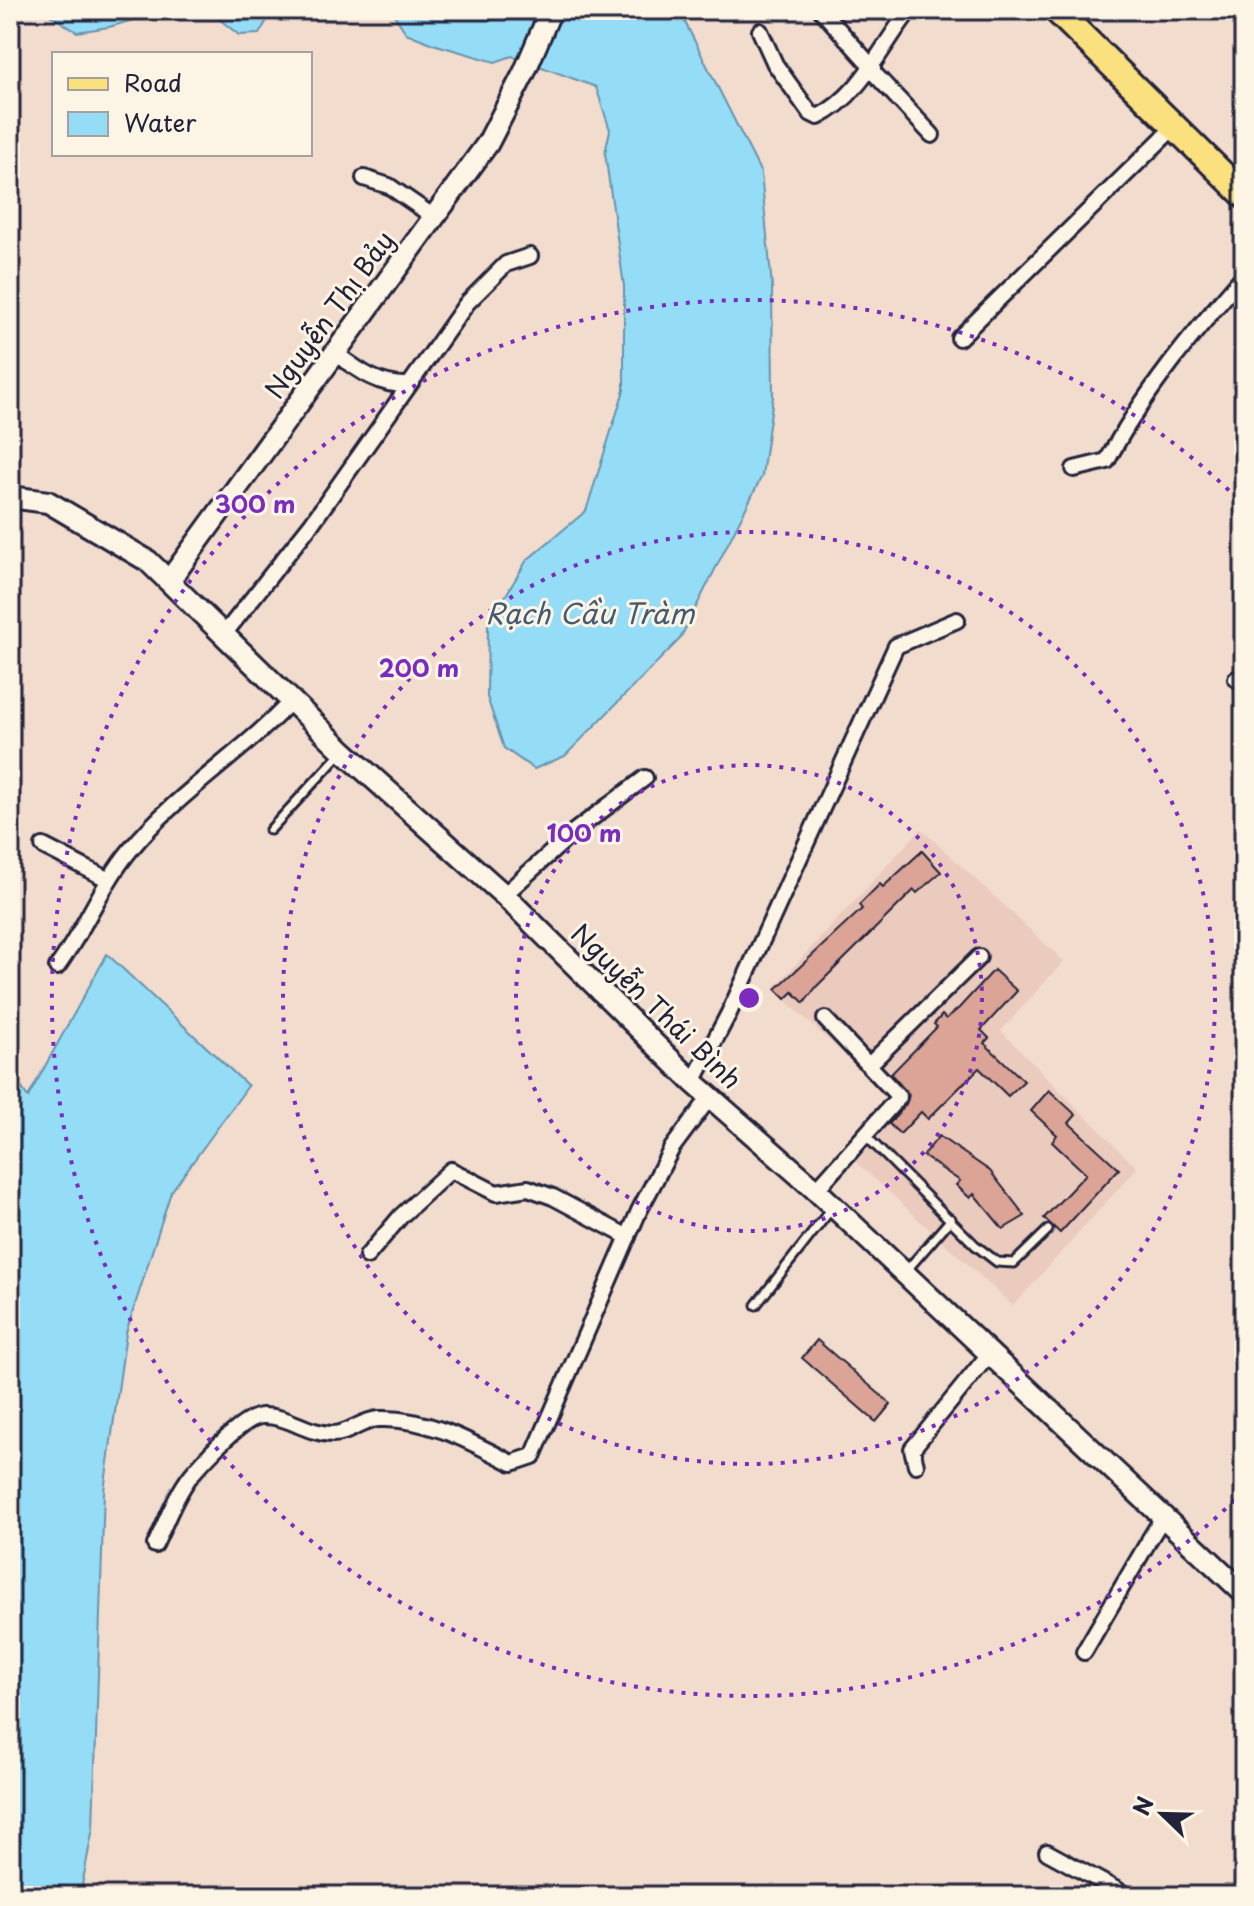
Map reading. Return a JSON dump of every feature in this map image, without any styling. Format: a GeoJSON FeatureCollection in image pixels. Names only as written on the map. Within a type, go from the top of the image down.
{"type":"FeatureCollection","features":[{"type":"Feature","properties":{"kind":"main road"},"geometry":{"type":"LineString","coordinates":[[1056,10],[1244,195]]}},
{"type":"Feature","properties":{"kind":"street","name":"Nguyễn Thị Bảy"},"geometry":{"type":"LineString","coordinates":[[169,581],[488,143],[524,73],[551,10]]}},
{"type":"Feature","properties":{"kind":"street"},"geometry":{"type":"LineString","coordinates":[[821,10],[932,135]]}},
{"type":"Feature","properties":{"kind":"street"},"geometry":{"type":"LineString","coordinates":[[760,31],[775,64],[814,116],[821,116],[873,70],[885,40],[910,10]]}},
{"type":"Feature","properties":{"kind":"street"},"geometry":{"type":"LineString","coordinates":[[959,338],[1174,127]]}},
{"type":"Feature","properties":{"kind":"street"},"geometry":{"type":"LineString","coordinates":[[364,178],[389,186],[434,217]]}},
{"type":"Feature","properties":{"kind":"street"},"geometry":{"type":"LineString","coordinates":[[225,633],[312,523],[408,385],[488,279],[506,264],[530,256]]}},
{"type":"Feature","properties":{"kind":"street"},"geometry":{"type":"LineString","coordinates":[[1074,469],[1107,461],[1141,406],[1200,326],[1244,275]]}},
{"type":"Feature","properties":{"kind":"street"},"geometry":{"type":"LineString","coordinates":[[335,353],[373,379],[390,385],[408,385]]}},
{"type":"Feature","properties":{"kind":"street","name":"Nguyễn Thái Bình"},"geometry":{"type":"LineString","coordinates":[[10,497],[48,502],[148,561],[343,751],[504,895],[693,1082],[816,1190],[1244,1593]]}},
{"type":"Feature","properties":{"kind":"street"},"geometry":{"type":"LineString","coordinates":[[693,1082],[729,1013],[896,646],[957,620]]}},
{"type":"Feature","properties":{"kind":"street"},"geometry":{"type":"LineString","coordinates":[[57,967],[85,929],[109,880],[150,828],[195,786],[234,756],[292,700]]}},
{"type":"Feature","properties":{"kind":"street"},"geometry":{"type":"LineString","coordinates":[[504,895],[576,830],[645,778]]}},
{"type":"Feature","properties":{"kind":"street"},"geometry":{"type":"LineString","coordinates":[[43,846],[109,880]]}},
{"type":"Feature","properties":{"kind":"street"},"geometry":{"type":"LineString","coordinates":[[869,1065],[979,957]]}},
{"type":"Feature","properties":{"kind":"street"},"geometry":{"type":"LineString","coordinates":[[816,1190],[899,1097],[825,1019]]}},
{"type":"Feature","properties":{"kind":"street"},"geometry":{"type":"LineString","coordinates":[[155,1545],[191,1475],[227,1439],[258,1416],[277,1417],[326,1434],[345,1432],[363,1421],[407,1422],[467,1439],[512,1463],[524,1462],[533,1456],[628,1237],[672,1148],[710,1097]]}},
{"type":"Feature","properties":{"kind":"street"},"geometry":{"type":"LineString","coordinates":[[367,1256],[401,1216],[451,1170],[496,1193],[528,1188],[553,1197],[628,1237]]}},
{"type":"Feature","properties":{"kind":"street"},"geometry":{"type":"LineString","coordinates":[[916,1465],[911,1457],[912,1449],[990,1353]]}},
{"type":"Feature","properties":{"kind":"street"},"geometry":{"type":"LineString","coordinates":[[1084,1652],[1162,1519]]}},
{"type":"Feature","properties":{"kind":"street"},"geometry":{"type":"LineString","coordinates":[[1047,1852],[1128,1896]]}},
{"type":"Feature","properties":{"kind":"lane"},"geometry":{"type":"LineString","coordinates":[[270,830],[343,751]]}},
{"type":"Feature","properties":{"kind":"lane"},"geometry":{"type":"LineString","coordinates":[[865,1135],[975,1245],[1008,1265],[1048,1230]]}},
{"type":"Feature","properties":{"kind":"lane"},"geometry":{"type":"LineString","coordinates":[[756,1305],[833,1206]]}},
{"type":"Feature","properties":{"kind":"lane"},"geometry":{"type":"LineString","coordinates":[[904,1273],[951,1219]]}},
{"type":"Feature","properties":{"kind":"shaded area"},"geometry":{"type":"Polygon","coordinates":[[[921,829],[1064,961],[1001,1031],[1137,1168],[1013,1306],[843,1150],[890,1097],[773,989],[921,829]]]}},
{"type":"Feature","properties":{"kind":"water"},"geometry":{"type":"Polygon","coordinates":[[[42,10],[167,10],[109,27],[77,32],[42,10]]]}},
{"type":"Feature","properties":{"kind":"water"},"geometry":{"type":"Polygon","coordinates":[[[208,10],[273,10],[259,34],[239,35],[208,10]]]}},
{"type":"Feature","properties":{"kind":"water","name":"Rạch Cầu Tràm"},"geometry":{"type":"Polygon","coordinates":[[[391,10],[679,10],[761,173],[772,287],[773,397],[762,476],[680,639],[565,756],[534,769],[504,748],[487,697],[488,625],[527,560],[586,511],[624,390],[624,286],[605,153],[610,130],[596,87],[512,56],[495,62],[433,44],[406,33],[391,10]]]}},
{"type":"Feature","properties":{"kind":"water"},"geometry":{"type":"Polygon","coordinates":[[[107,954],[248,1086],[171,1192],[126,1333],[104,1491],[93,1828],[80,1896],[10,1896],[10,1071],[28,1097],[107,954]]]}},
{"type":"Feature","properties":{"kind":"building"},"geometry":{"type":"Polygon","coordinates":[[[922,851],[941,872],[917,893],[914,890],[817,986],[804,1003],[793,992],[786,999],[776,989],[862,909],[859,905],[880,884],[883,887],[922,851]]]}},
{"type":"Feature","properties":{"kind":"building"},"geometry":{"type":"Polygon","coordinates":[[[994,970],[1017,991],[981,1030],[989,1038],[984,1043],[1024,1081],[1008,1096],[979,1068],[928,1119],[921,1112],[900,1134],[889,1124],[906,1104],[909,1095],[891,1074],[937,1027],[934,1024],[942,1015],[946,1019],[959,1008],[994,970]]]}},
{"type":"Feature","properties":{"kind":"building"},"geometry":{"type":"Polygon","coordinates":[[[1049,1090],[1076,1115],[1069,1123],[1119,1169],[1060,1233],[1044,1218],[1086,1174],[1052,1142],[1057,1135],[1031,1111],[1049,1090]]]}},
{"type":"Feature","properties":{"kind":"building"},"geometry":{"type":"Polygon","coordinates":[[[939,1136],[990,1171],[1025,1216],[1003,1229],[974,1194],[970,1198],[956,1185],[960,1181],[923,1156],[939,1136]]]}},
{"type":"Feature","properties":{"kind":"building"},"geometry":{"type":"Polygon","coordinates":[[[817,1340],[891,1404],[876,1422],[802,1358],[817,1340]]]}}]}
